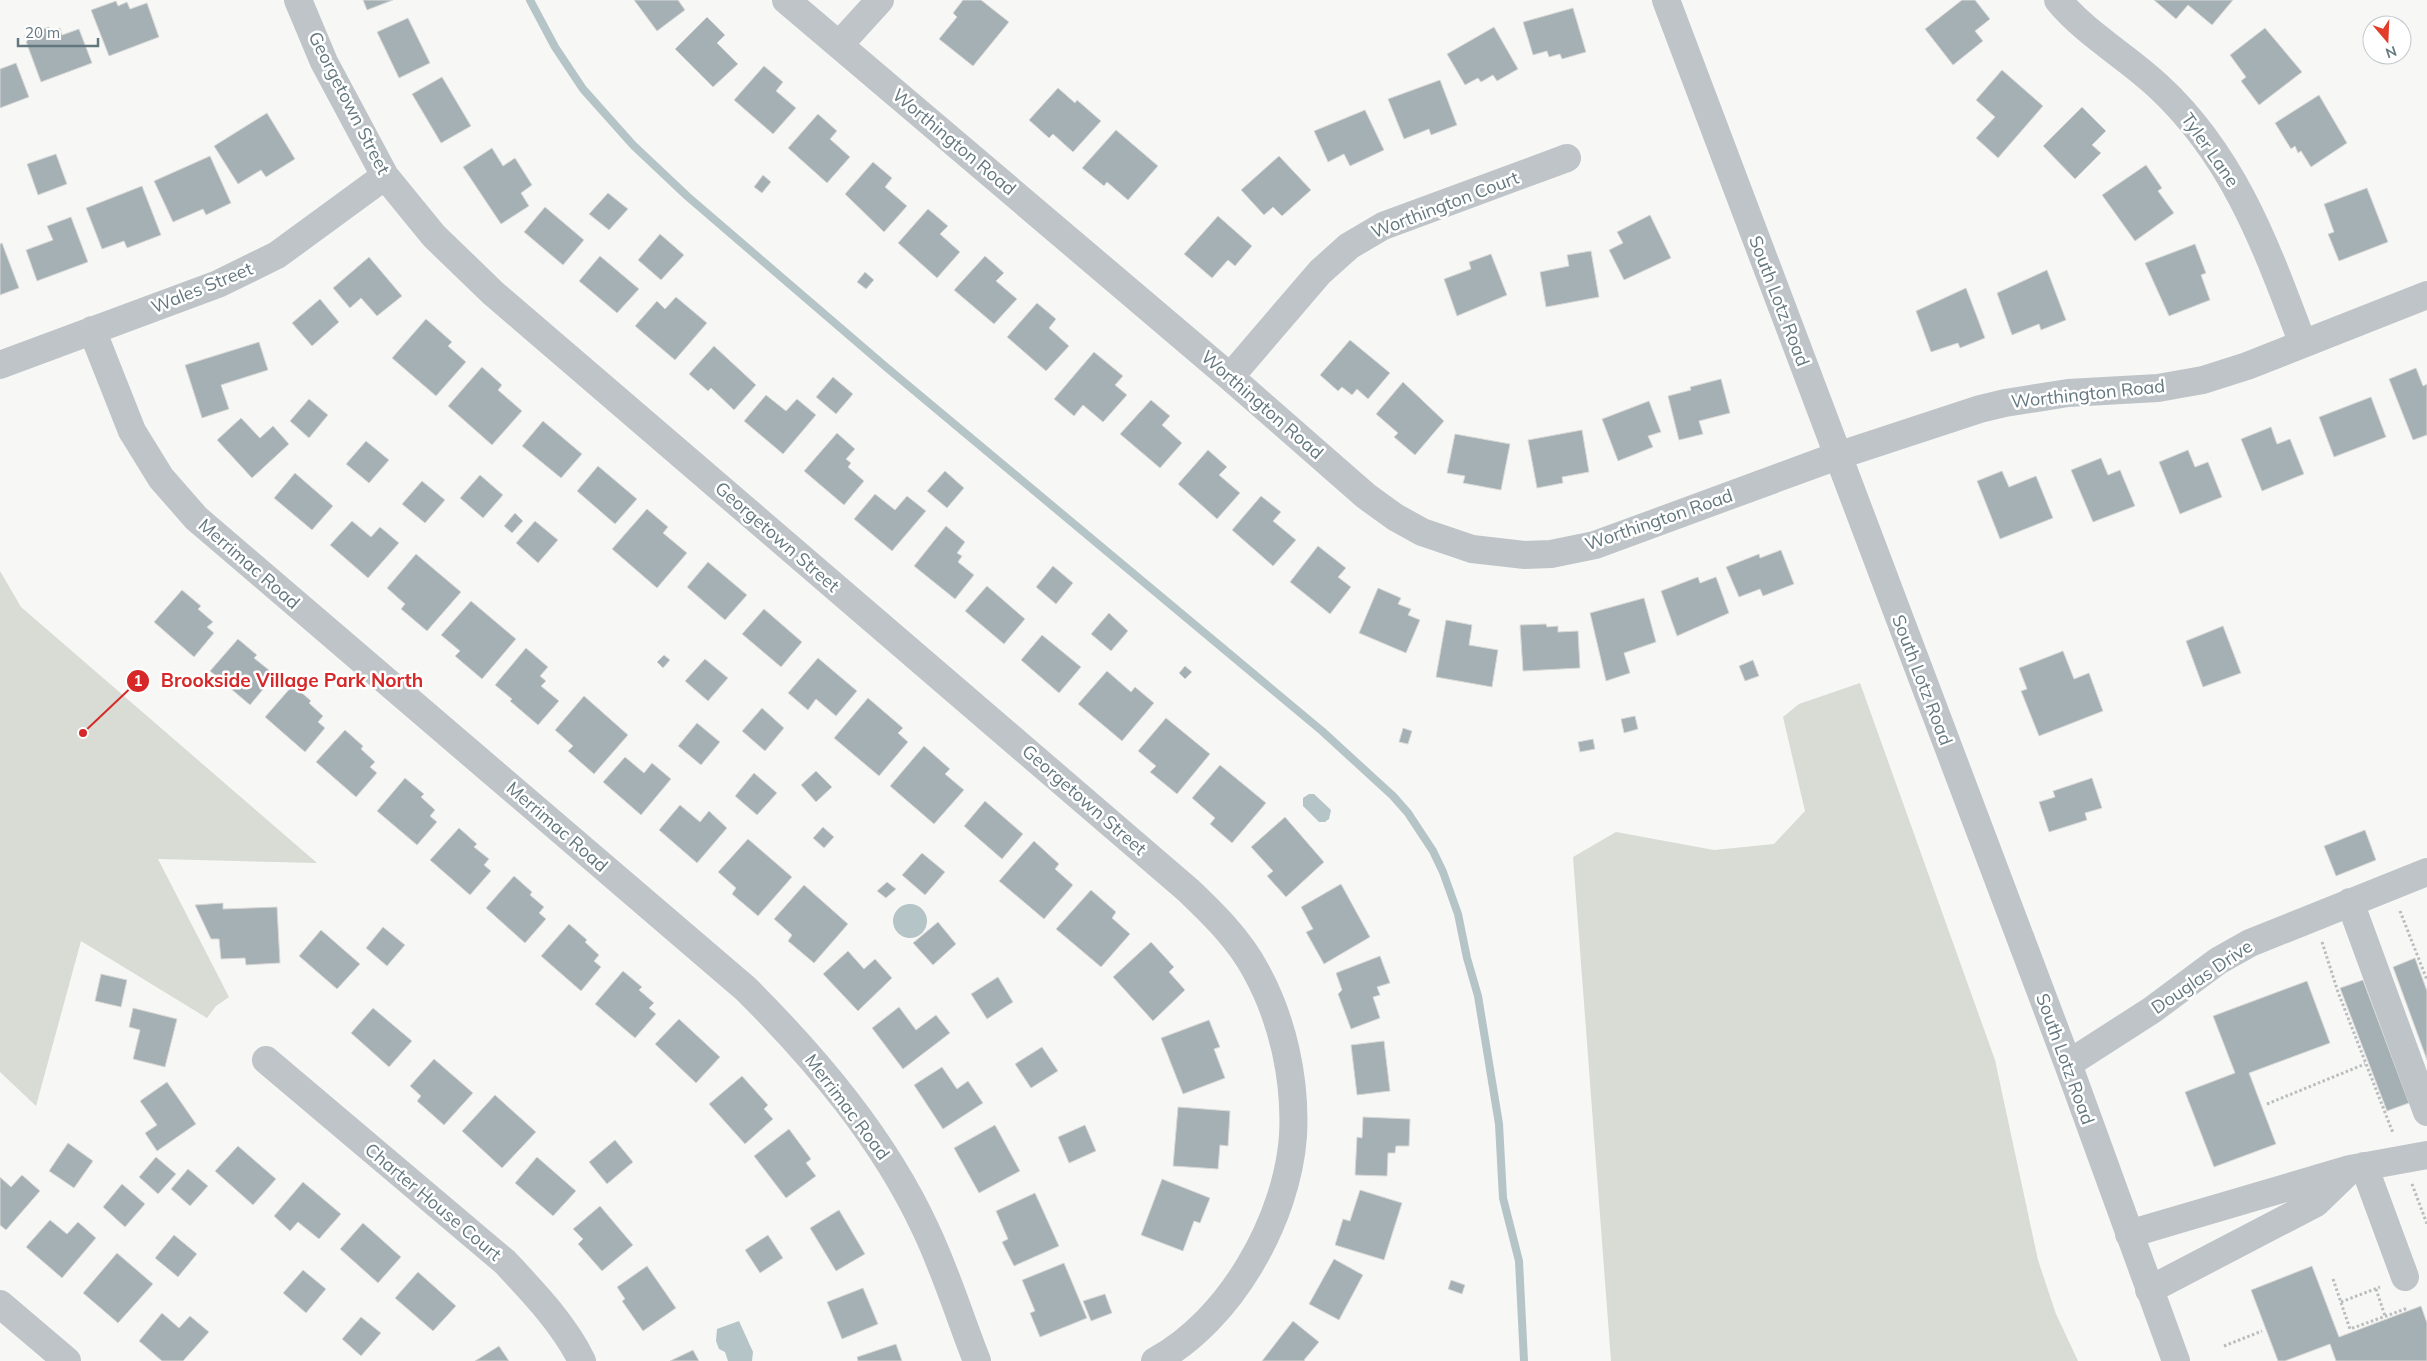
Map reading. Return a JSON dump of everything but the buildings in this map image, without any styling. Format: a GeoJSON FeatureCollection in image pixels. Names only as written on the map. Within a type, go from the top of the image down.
{"type":"FeatureCollection","features":[{"type":"Feature","properties":{"kind":"street","name":"Georgetown Street"},"geometry":{"type":"LineString","coordinates":[[298,0],[324,62],[385,176],[434,236],[493,293],[1188,890],[1226,927],[1242,946],[1269,998],[1285,1047],[1293,1110],[1292,1138],[1286,1176],[1275,1212],[1260,1246],[1239,1283],[1211,1317],[1189,1337],[1155,1361]]}},
{"type":"Feature","properties":{"kind":"street","name":"Worthington Road"},"geometry":{"type":"LineString","coordinates":[[786,0],[1230,376],[1366,496],[1395,517],[1422,532],[1447,542],[1498,554],[1551,554],[1594,545],[1837,456],[2005,403],[2068,394],[2158,388],[2203,380],[2247,366],[2427,295]]}},
{"type":"Feature","properties":{"kind":"street"},"geometry":{"type":"LineString","coordinates":[[839,45],[880,0]]}},
{"type":"Feature","properties":{"kind":"street","name":"South Lotz Road"},"geometry":{"type":"LineString","coordinates":[[1666,0],[2068,1064],[2176,1361]]}},
{"type":"Feature","properties":{"kind":"street","name":"Tyler Lane"},"geometry":{"type":"LineString","coordinates":[[2058,0],[2084,26],[2158,85],[2189,117],[2217,154],[2240,192],[2253,219],[2302,344]]}},
{"type":"Feature","properties":{"kind":"street","name":"Worthington Court"},"geometry":{"type":"LineString","coordinates":[[1230,376],[1320,272],[1349,246],[1383,226],[1567,158]]}},
{"type":"Feature","properties":{"kind":"street","name":"Wales Street"},"geometry":{"type":"LineString","coordinates":[[0,365],[218,284],[258,266],[277,255],[385,176]]}},
{"type":"Feature","properties":{"kind":"street","name":"Merrimac Road"},"geometry":{"type":"LineString","coordinates":[[92,330],[132,431],[161,478],[196,518],[746,989],[787,1030],[825,1074],[883,1153],[908,1195],[927,1231],[977,1361]]}},
{"type":"Feature","properties":{"kind":"street","name":"Douglas Drive"},"geometry":{"type":"LineString","coordinates":[[2068,1064],[2152,1010],[2218,961],[2250,943],[2427,872]]}},
{"type":"Feature","properties":{"kind":"street"},"geometry":{"type":"LineString","coordinates":[[2350,902],[2427,1112]]}},
{"type":"Feature","properties":{"kind":"street","name":"Charter House Court"},"geometry":{"type":"LineString","coordinates":[[266,1060],[505,1262],[530,1288],[558,1324],[582,1361]]}},
{"type":"Feature","properties":{"kind":"street"},"geometry":{"type":"LineString","coordinates":[[2129,1234],[2357,1168],[2427,1155]]}},
{"type":"Feature","properties":{"kind":"street"},"geometry":{"type":"LineString","coordinates":[[2357,1168],[2405,1277]]}},
{"type":"Feature","properties":{"kind":"street"},"geometry":{"type":"LineString","coordinates":[[2149,1290],[2316,1203],[2357,1168]]}},
{"type":"Feature","properties":{"kind":"street"},"geometry":{"type":"LineString","coordinates":[[0,1304],[67,1361]]}},
{"type":"Feature","properties":{"kind":"path"},"geometry":{"type":"LineString","coordinates":[[2398,906],[2427,980]]}},
{"type":"Feature","properties":{"kind":"path"},"geometry":{"type":"LineString","coordinates":[[2320,937],[2338,992],[2396,1141]]}},
{"type":"Feature","properties":{"kind":"path"},"geometry":{"type":"LineString","coordinates":[[2267,1104],[2365,1064]]}},
{"type":"Feature","properties":{"kind":"path"},"geometry":{"type":"LineString","coordinates":[[2409,1175],[2427,1224]]}},
{"type":"Feature","properties":{"kind":"path"},"geometry":{"type":"LineString","coordinates":[[2333,1279],[2350,1329],[2408,1308]]}},
{"type":"Feature","properties":{"kind":"path"},"geometry":{"type":"LineString","coordinates":[[2376,1288],[2386,1316]]}},
{"type":"Feature","properties":{"kind":"path"},"geometry":{"type":"LineString","coordinates":[[2224,1346],[2262,1331]]}},
{"type":"Feature","properties":{"kind":"shaded area"},"geometry":{"type":"Polygon","coordinates":[[[0,571],[21,607],[317,863],[158,859],[229,997],[216,1006],[207,1018],[81,941],[36,1106],[0,1072],[0,571]]]}},
{"type":"Feature","properties":{"kind":"shaded area"},"geometry":{"type":"Polygon","coordinates":[[[1860,683],[1995,1060],[2038,1260],[2056,1314],[2078,1361],[1611,1361],[1573,857],[1616,832],[1714,850],[1774,844],[1805,811],[1783,717],[1799,704],[1860,683]]]}},
{"type":"Feature","properties":{"kind":"shaded area"},"geometry":{"type":"Polygon","coordinates":[[[1309,794],[1314,794],[1331,810],[1329,819],[1325,822],[1319,822],[1303,806],[1303,798],[1309,794]]]}},
{"type":"Feature","properties":{"kind":"shaded area"},"geometry":{"type":"Polygon","coordinates":[[[910,904],[917,905],[922,909],[926,914],[926,928],[922,933],[917,937],[910,938],[903,937],[898,933],[894,928],[893,921],[894,914],[898,909],[903,905],[910,904]]]}},
{"type":"Feature","properties":{"kind":"shaded area"},"geometry":{"type":"Polygon","coordinates":[[[739,1321],[753,1352],[752,1361],[728,1361],[725,1352],[719,1349],[716,1341],[717,1329],[739,1321]]]}},
{"type":"Feature","properties":{"kind":"waterway"},"geometry":{"type":"LineString","coordinates":[[530,0],[555,47],[583,89],[633,145],[687,196],[886,367],[1322,731],[1393,796],[1408,813],[1433,851],[1443,872],[1458,914],[1467,958],[1478,996],[1499,1124],[1503,1198],[1519,1261],[1524,1361]]}},
{"type":"Feature","properties":{"kind":"place","name":"Brookside Village Park North"},"geometry":{"type":"Point","coordinates":[83,733]}}]}
